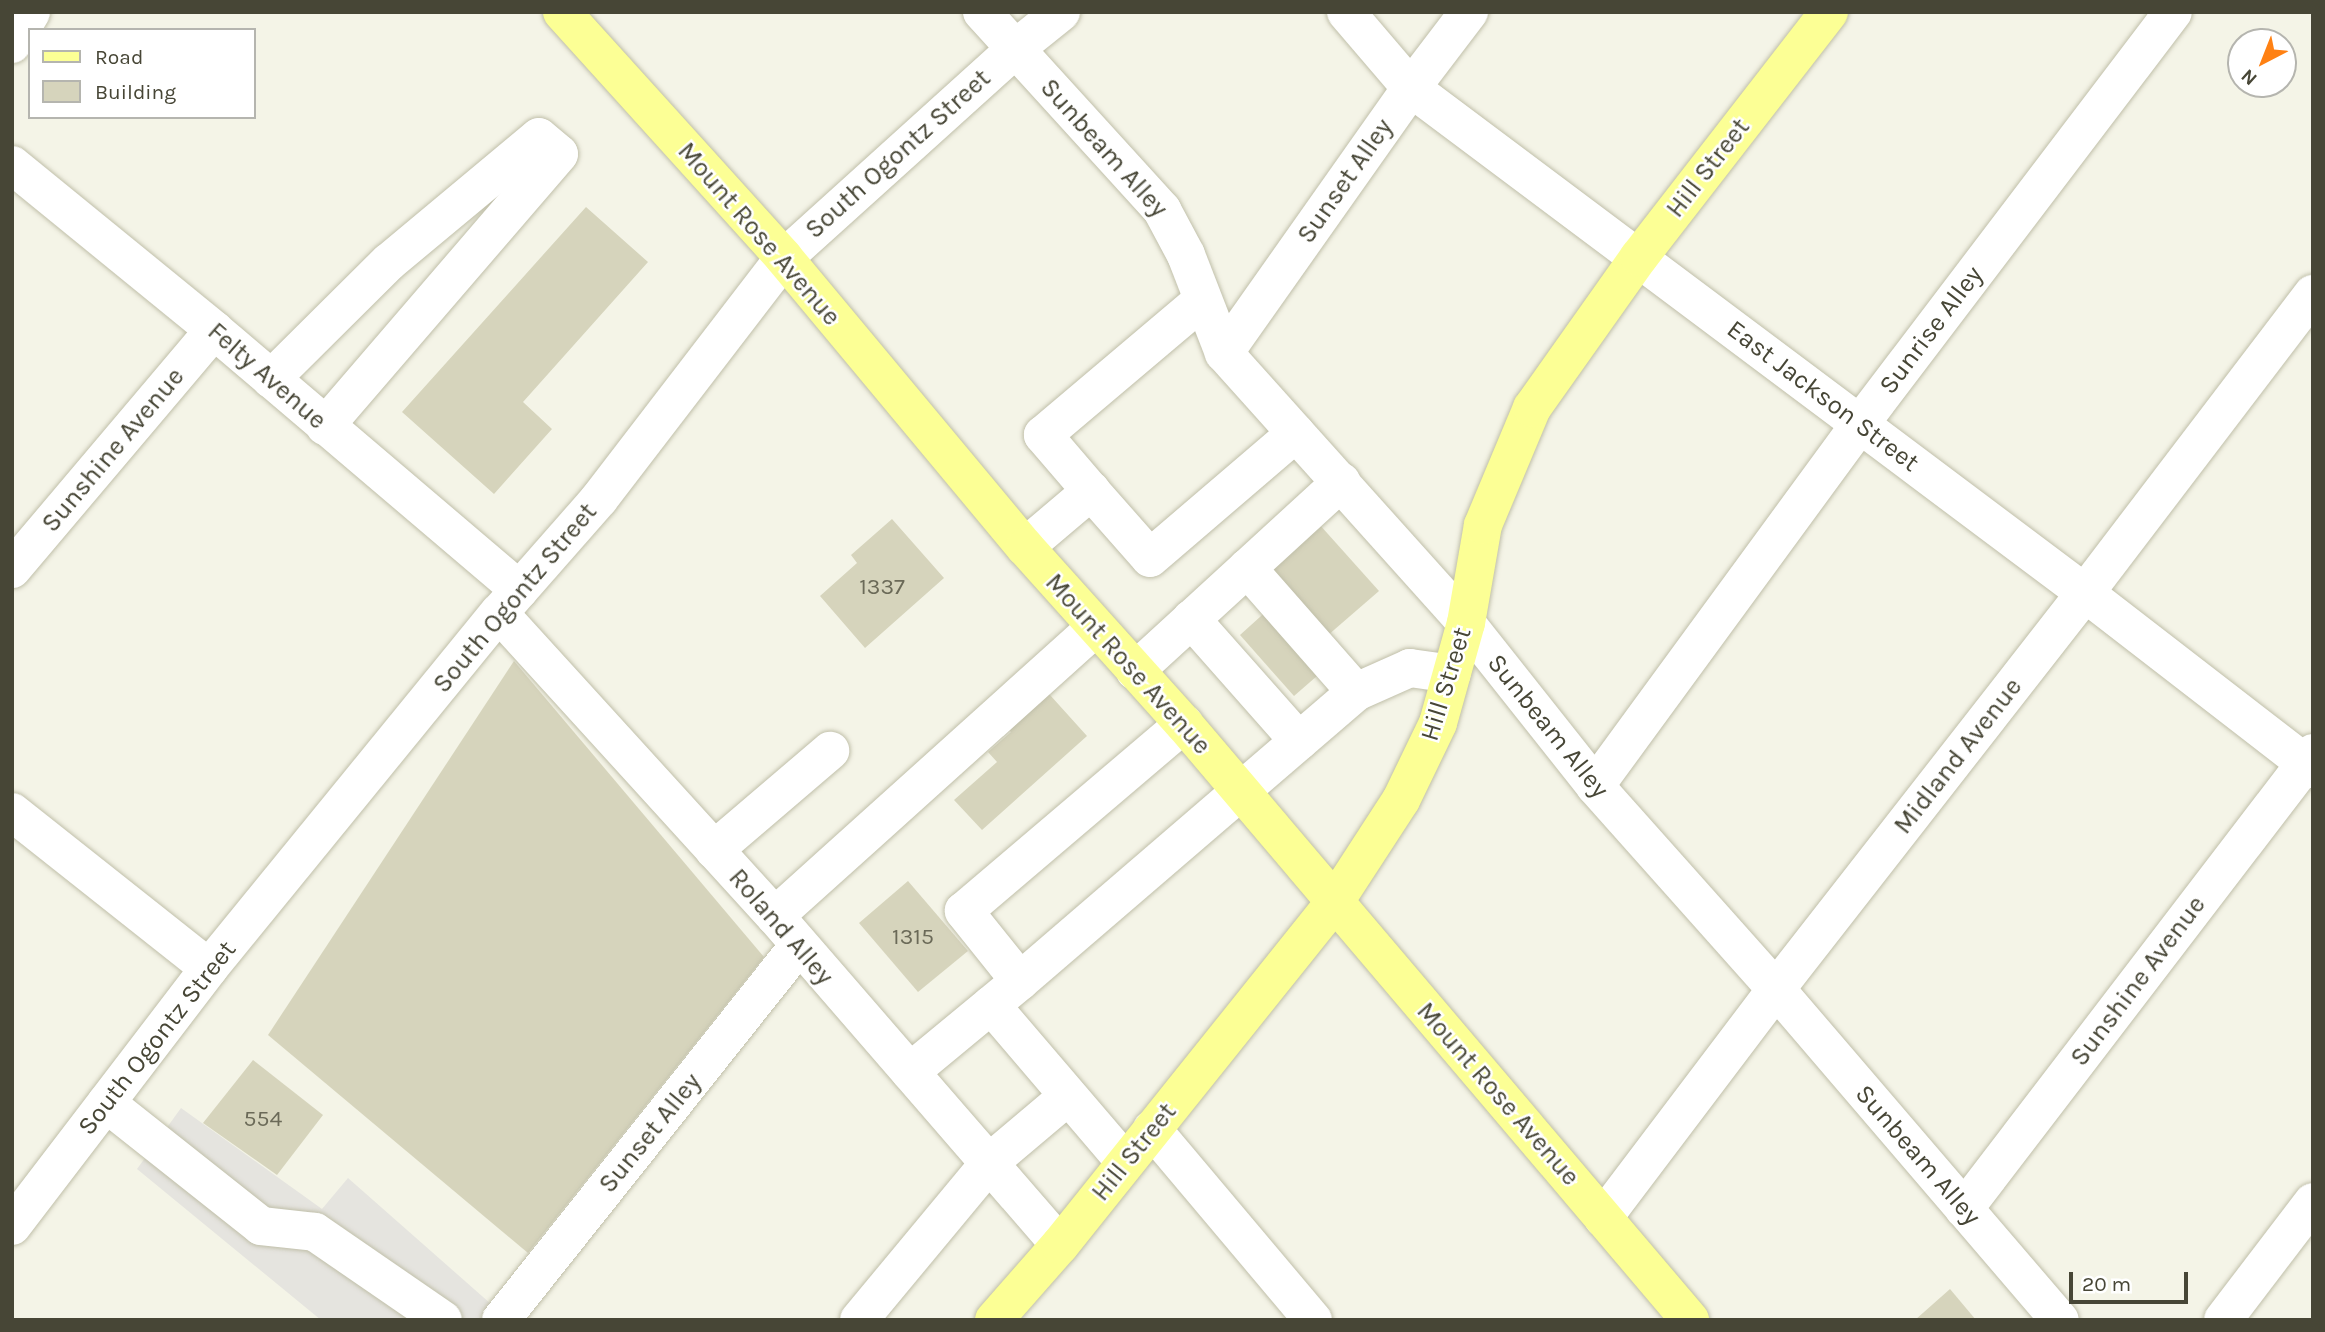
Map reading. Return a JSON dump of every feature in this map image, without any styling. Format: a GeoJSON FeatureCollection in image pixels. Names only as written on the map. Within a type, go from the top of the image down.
{"type":"FeatureCollection","features":[{"type":"Feature","properties":{"kind":"main road","name":"Mount Rose Avenue"},"geometry":{"type":"LineString","coordinates":[[562,12],[784,258],[1095,628],[1184,724],[1690,1320]]}},
{"type":"Feature","properties":{"kind":"main road","name":"Hill Street"},"geometry":{"type":"LineString","coordinates":[[994,1320],[1060,1245],[1334,903],[1401,800],[1438,723],[1466,623],[1483,525],[1532,408],[1639,257],[1829,12]]}},
{"type":"Feature","properties":{"kind":"street"},"geometry":{"type":"LineString","coordinates":[[12,44],[31,12]]}},
{"type":"Feature","properties":{"kind":"street","name":"Sunbeam Alley"},"geometry":{"type":"LineString","coordinates":[[982,12],[1163,210],[1186,255],[1224,353],[1466,623],[1595,786],[1776,989],[2060,1320]]}},
{"type":"Feature","properties":{"kind":"street","name":"South Ogontz Street"},"geometry":{"type":"LineString","coordinates":[[12,1226],[209,968],[509,602],[599,499],[784,258],[1015,49],[1061,12]]}},
{"type":"Feature","properties":{"kind":"street","name":"East Jackson Street"},"geometry":{"type":"LineString","coordinates":[[1346,12],[1411,88],[2310,762]]}},
{"type":"Feature","properties":{"kind":"street","name":"Sunset Alley"},"geometry":{"type":"LineString","coordinates":[[1224,353],[1411,88],[1469,12]]}},
{"type":"Feature","properties":{"kind":"street","name":"Sunrise Alley"},"geometry":{"type":"LineString","coordinates":[[1595,786],[1860,424],[2173,12]]}},
{"type":"Feature","properties":{"kind":"street"},"geometry":{"type":"LineString","coordinates":[[271,379],[389,262],[539,137],[559,154],[325,426]]}},
{"type":"Feature","properties":{"kind":"street","name":"Felty Avenue"},"geometry":{"type":"LineString","coordinates":[[12,165],[214,330],[325,426],[509,602]]}},
{"type":"Feature","properties":{"kind":"street","name":"Midland Avenue"},"geometry":{"type":"LineString","coordinates":[[1603,1218],[1776,989],[2085,593],[2313,294]]}},
{"type":"Feature","properties":{"kind":"street"},"geometry":{"type":"LineString","coordinates":[[1203,300],[1043,435],[1150,558],[1296,433]]}},
{"type":"Feature","properties":{"kind":"street","name":"Sunshine Avenue"},"geometry":{"type":"LineString","coordinates":[[12,569],[214,330]]}},
{"type":"Feature","properties":{"kind":"street"},"geometry":{"type":"LineString","coordinates":[[1135,671],[1341,482]]}},
{"type":"Feature","properties":{"kind":"street"},"geometry":{"type":"LineString","coordinates":[[1026,547],[1091,491]]}},
{"type":"Feature","properties":{"kind":"street"},"geometry":{"type":"LineString","coordinates":[[1247,568],[1356,692]]}},
{"type":"Feature","properties":{"kind":"street","name":"Roland Alley"},"geometry":{"type":"LineString","coordinates":[[509,602],[714,850],[775,916],[799,947],[1060,1245]]}},
{"type":"Feature","properties":{"kind":"street"},"geometry":{"type":"LineString","coordinates":[[1191,619],[1299,741]]}},
{"type":"Feature","properties":{"kind":"street"},"geometry":{"type":"LineString","coordinates":[[775,916],[1095,628]]}},
{"type":"Feature","properties":{"kind":"street"},"geometry":{"type":"LineString","coordinates":[[910,1073],[1356,692],[1410,668],[1452,674]]}},
{"type":"Feature","properties":{"kind":"street"},"geometry":{"type":"LineString","coordinates":[[1020,981],[964,911],[1184,724]]}},
{"type":"Feature","properties":{"kind":"street"},"geometry":{"type":"LineString","coordinates":[[714,850],[831,751]]}},
{"type":"Feature","properties":{"kind":"street","name":"Sunshine Avenue"},"geometry":{"type":"LineString","coordinates":[[1964,1209],[2310,762]]}},
{"type":"Feature","properties":{"kind":"street"},"geometry":{"type":"LineString","coordinates":[[12,812],[209,968]]}},
{"type":"Feature","properties":{"kind":"street","name":"Sunset Alley"},"geometry":{"type":"LineString","coordinates":[[501,1320],[799,947]]}},
{"type":"Feature","properties":{"kind":"street"},"geometry":{"type":"LineString","coordinates":[[991,1005],[1125,1162]]}},
{"type":"Feature","properties":{"kind":"street"},"geometry":{"type":"LineString","coordinates":[[859,1320],[990,1162],[1068,1096]]}},
{"type":"Feature","properties":{"kind":"street"},"geometry":{"type":"LineString","coordinates":[[106,1103],[261,1226],[316,1232],[443,1320]]}},
{"type":"Feature","properties":{"kind":"street"},"geometry":{"type":"LineString","coordinates":[[1152,1129],[1312,1320]]}},
{"type":"Feature","properties":{"kind":"street"},"geometry":{"type":"LineString","coordinates":[[2223,1320],[2313,1202]]}},
{"type":"Feature","properties":{"kind":"shaded area"},"geometry":{"type":"Polygon","coordinates":[[[181,1108],[322,1209],[348,1178],[491,1304],[481,1320],[321,1320],[137,1169],[181,1108]]]}},
{"type":"Feature","properties":{"kind":"building"},"geometry":{"type":"Polygon","coordinates":[[[586,207],[648,262],[523,402],[552,429],[494,494],[402,412],[586,207]]]}},
{"type":"Feature","properties":{"kind":"building"},"geometry":{"type":"Polygon","coordinates":[[[892,519],[944,578],[865,648],[820,596],[857,563],[851,555],[892,519]]]}},
{"type":"Feature","properties":{"kind":"building"},"geometry":{"type":"Polygon","coordinates":[[[1319,524],[1379,591],[1327,636],[1267,570],[1319,524]]]}},
{"type":"Feature","properties":{"kind":"building"},"geometry":{"type":"Polygon","coordinates":[[[1271,607],[1325,669],[1294,696],[1240,635],[1271,607]]]}},
{"type":"Feature","properties":{"kind":"building"},"geometry":{"type":"Polygon","coordinates":[[[514,661],[764,957],[528,1253],[268,1035],[514,661]]]}},
{"type":"Feature","properties":{"kind":"building"},"geometry":{"type":"Polygon","coordinates":[[[1041,685],[1087,736],[982,830],[954,800],[997,762],[988,752],[1011,732],[1000,721],[1041,685]]]}},
{"type":"Feature","properties":{"kind":"building"},"geometry":{"type":"Polygon","coordinates":[[[908,881],[968,951],[918,992],[859,923],[908,881]]]}},
{"type":"Feature","properties":{"kind":"building"},"geometry":{"type":"Polygon","coordinates":[[[253,1060],[323,1115],[277,1175],[203,1123],[253,1060]]]}},
{"type":"Feature","properties":{"kind":"building"},"geometry":{"type":"Polygon","coordinates":[[[1950,1289],[1976,1320],[1915,1320],[1950,1289]]]}}]}
